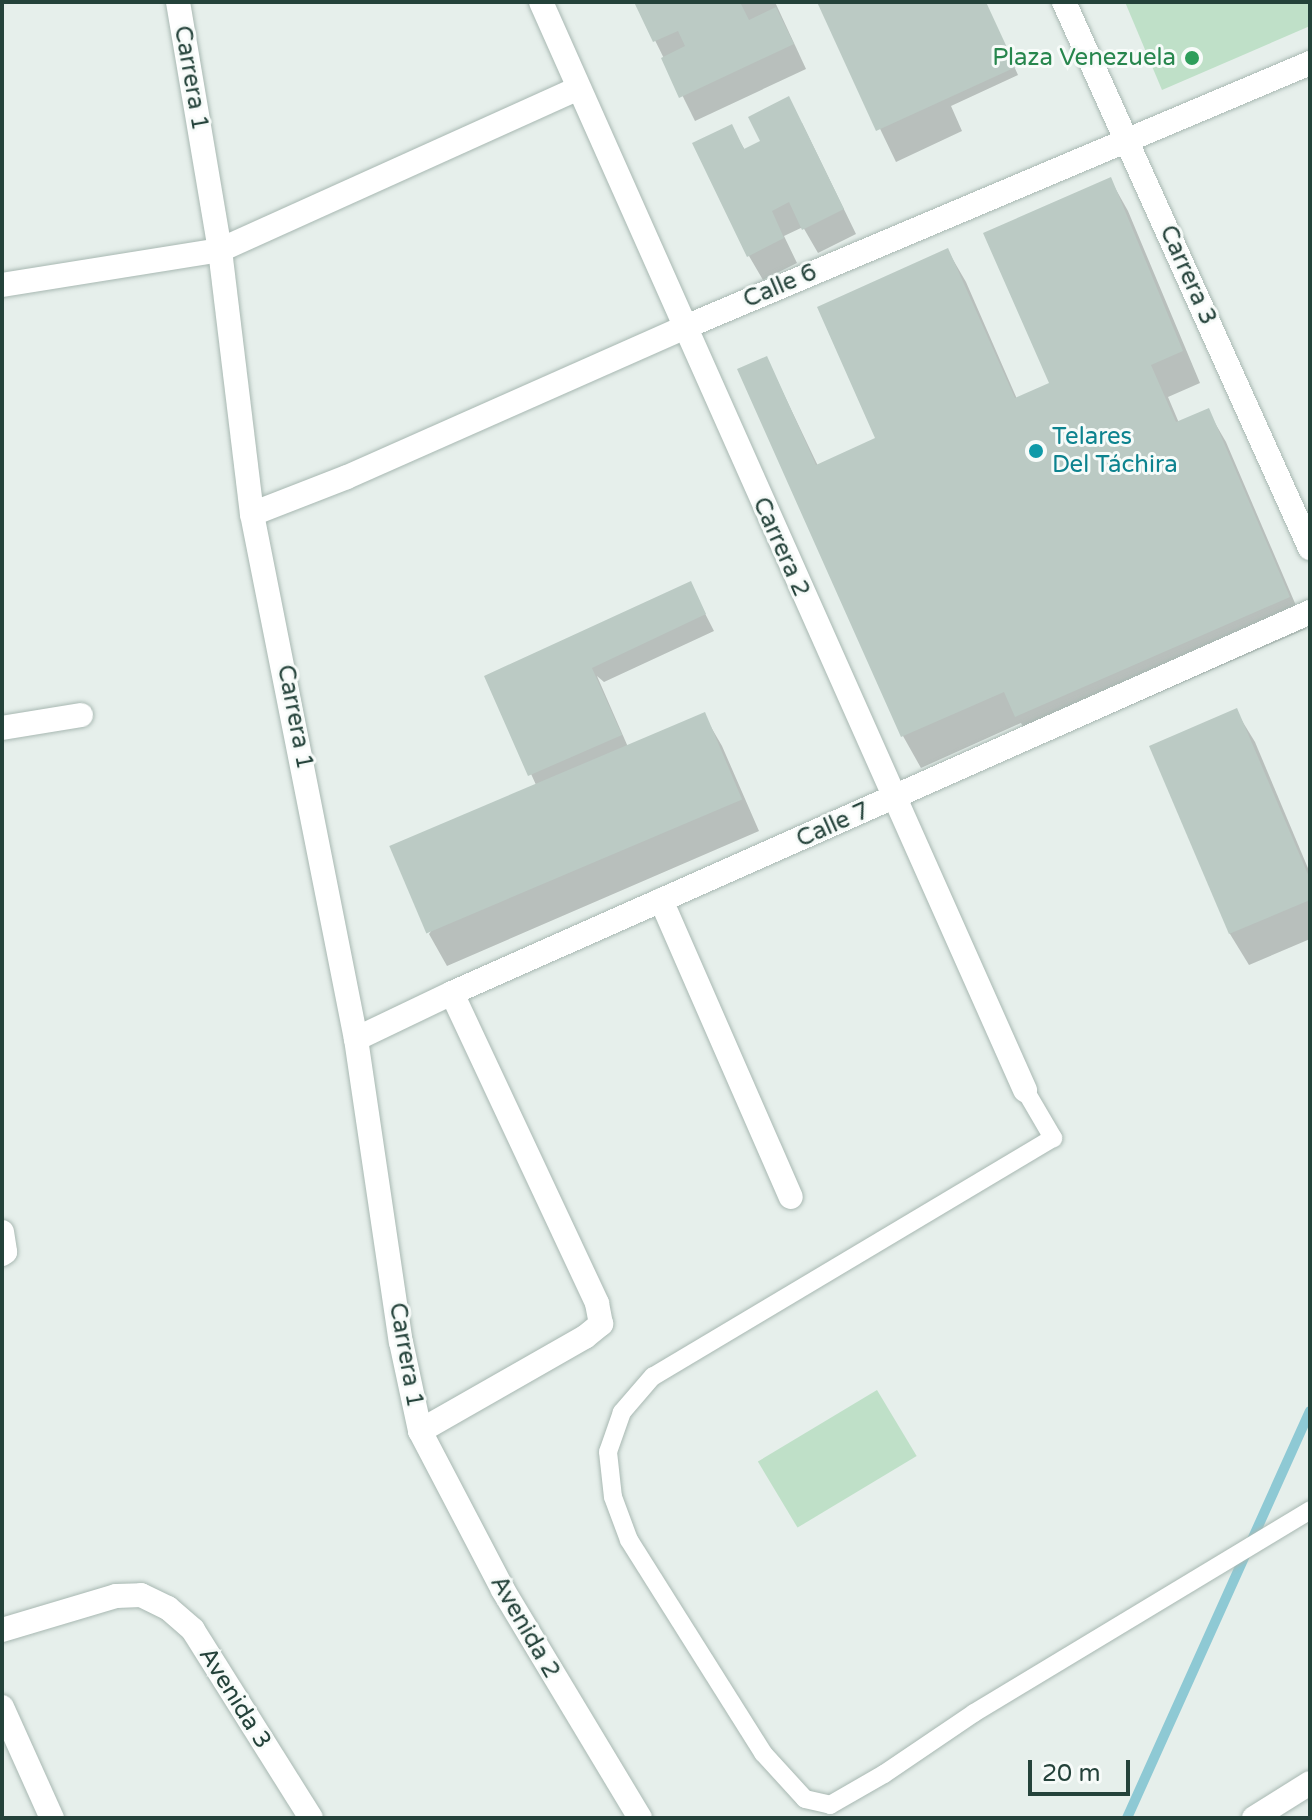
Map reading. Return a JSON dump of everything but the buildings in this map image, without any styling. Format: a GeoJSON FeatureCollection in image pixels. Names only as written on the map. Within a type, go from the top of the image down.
{"type":"FeatureCollection","features":[{"type":"Feature","properties":{"kind":"street","name":"Carrera 1"},"geometry":{"type":"LineString","coordinates":[[178,2],[220,250],[252,514],[356,1039],[401,1342],[420,1431]]}},
{"type":"Feature","properties":{"kind":"street","name":"Carrera 2"},"geometry":{"type":"LineString","coordinates":[[541,2],[683,328],[1025,1090]]}},
{"type":"Feature","properties":{"kind":"street","name":"Carrera 3"},"geometry":{"type":"LineString","coordinates":[[1064,2],[1310,548]]}},
{"type":"Feature","properties":{"kind":"street","name":"Calle 6"},"geometry":{"type":"LineString","coordinates":[[252,514],[347,477],[683,328],[1310,63]]}},
{"type":"Feature","properties":{"kind":"street"},"geometry":{"type":"LineString","coordinates":[[2,285],[220,250],[578,88]]}},
{"type":"Feature","properties":{"kind":"street","name":"Calle 7"},"geometry":{"type":"LineString","coordinates":[[356,1039],[452,993],[1310,612]]}},
{"type":"Feature","properties":{"kind":"street"},"geometry":{"type":"LineString","coordinates":[[2,728],[81,715]]}},
{"type":"Feature","properties":{"kind":"street"},"geometry":{"type":"LineString","coordinates":[[661,900],[791,1197]]}},
{"type":"Feature","properties":{"kind":"street"},"geometry":{"type":"LineString","coordinates":[[420,1431],[585,1337],[601,1324],[597,1303],[452,993]]}},
{"type":"Feature","properties":{"kind":"street"},"geometry":{"type":"LineString","coordinates":[[2,1232],[5,1252],[2,1254]]}},
{"type":"Feature","properties":{"kind":"street","name":"Avenida 2"},"geometry":{"type":"LineString","coordinates":[[420,1431],[503,1590],[640,1818]]}},
{"type":"Feature","properties":{"kind":"street","name":"Avenida 3"},"geometry":{"type":"LineString","coordinates":[[2,1630],[116,1596],[141,1595],[168,1608],[193,1630],[311,1818]]}},
{"type":"Feature","properties":{"kind":"street"},"geometry":{"type":"LineString","coordinates":[[2,1707],[52,1818]]}},
{"type":"Feature","properties":{"kind":"street"},"geometry":{"type":"LineString","coordinates":[[1254,1818],[1310,1783]]}},
{"type":"Feature","properties":{"kind":"lane"},"geometry":{"type":"LineString","coordinates":[[1025,1090],[1053,1138],[653,1376],[622,1412],[608,1452],[613,1497],[629,1540],[763,1753],[805,1799],[830,1805],[884,1774],[974,1713],[1310,1510]]}},
{"type":"Feature","properties":{"kind":"green space","name":"Plaza Venezuela"},"geometry":{"type":"Polygon","coordinates":[[[1125,2],[1310,2],[1310,26],[1162,90],[1125,2]]]}},
{"type":"Feature","properties":{"kind":"green space"},"geometry":{"type":"Polygon","coordinates":[[[877,1390],[917,1456],[798,1528],[758,1462],[877,1390]]]}},
{"type":"Feature","properties":{"kind":"waterway"},"geometry":{"type":"LineString","coordinates":[[1127,1818],[1310,1411]]}},
{"type":"Feature","properties":{"kind":"place","name":"Plaza Venezuela"},"geometry":{"type":"Point","coordinates":[1192,58]}},
{"type":"Feature","properties":{"kind":"place","name":"Telares Del Táchira"},"geometry":{"type":"Point","coordinates":[1036,451]}}]}
